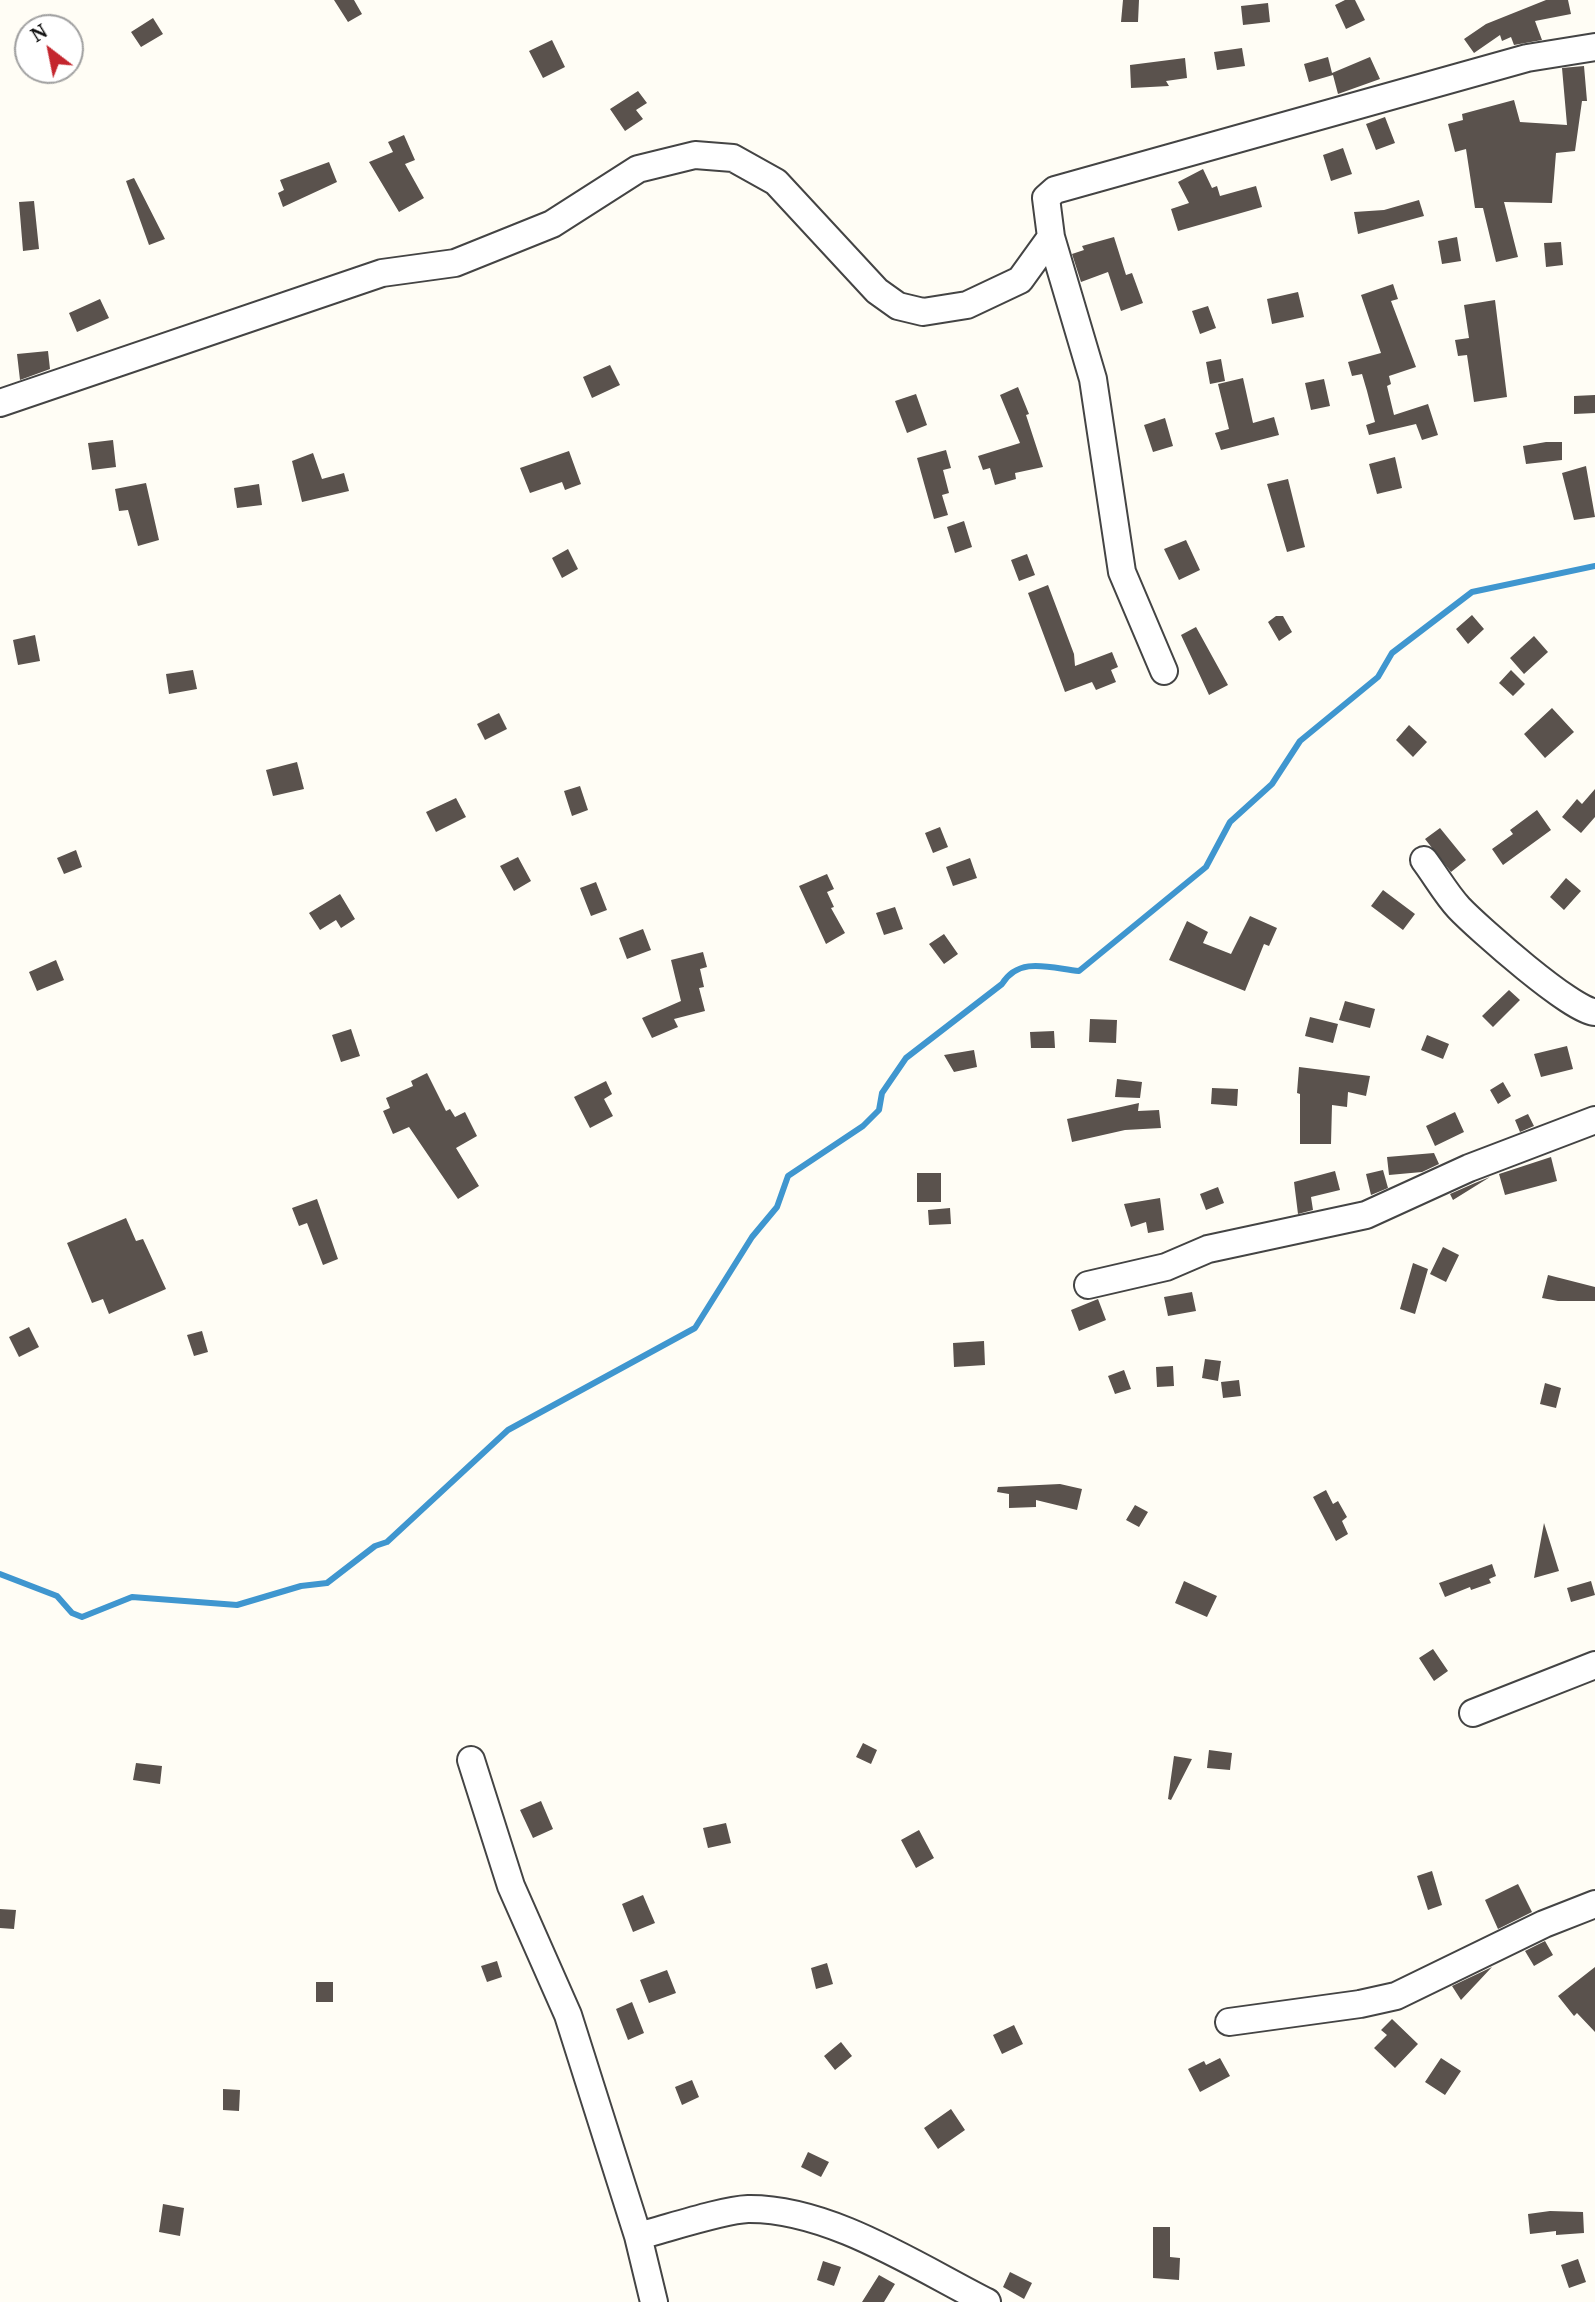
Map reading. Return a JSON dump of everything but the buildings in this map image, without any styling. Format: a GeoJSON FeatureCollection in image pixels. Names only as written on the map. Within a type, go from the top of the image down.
{"type":"FeatureCollection","features":[{"type":"Feature","properties":{"kind":"street"},"geometry":{"type":"LineString","coordinates":[[1164,671],[1122,572],[1093,379],[1051,237],[1046,198],[1055,190],[1527,58],[1595,47]]}},
{"type":"Feature","properties":{"kind":"street"},"geometry":{"type":"LineString","coordinates":[[0,403],[382,274],[455,263],[552,224],[638,169],[695,155],[733,158],[776,182],[877,291],[898,306],[923,312],[967,305],[1020,280],[1051,237]]}},
{"type":"Feature","properties":{"kind":"street"},"geometry":{"type":"LineString","coordinates":[[1424,860],[1459,908],[1562,997],[1589,1012],[1595,1012]]}},
{"type":"Feature","properties":{"kind":"street"},"geometry":{"type":"LineString","coordinates":[[1088,1285],[1166,1267],[1208,1249],[1366,1215],[1469,1168],[1595,1120]]}},
{"type":"Feature","properties":{"kind":"street"},"geometry":{"type":"LineString","coordinates":[[1473,1713],[1595,1665]]}},
{"type":"Feature","properties":{"kind":"street"},"geometry":{"type":"LineString","coordinates":[[471,1760],[511,1886],[568,2015],[638,2236],[654,2302]]}},
{"type":"Feature","properties":{"kind":"street"},"geometry":{"type":"LineString","coordinates":[[1228,2022],[1360,2004],[1395,1996],[1544,1924],[1595,1904]]}},
{"type":"Feature","properties":{"kind":"street"},"geometry":{"type":"LineString","coordinates":[[638,2236],[746,2209],[797,2214],[863,2239],[986,2302]]}},
{"type":"Feature","properties":{"kind":"waterway"},"geometry":{"type":"LineString","coordinates":[[0,1574],[57,1596],[72,1613],[82,1617],[132,1597],[237,1605],[301,1586],[327,1583],[375,1546],[387,1542],[508,1430],[695,1328],[752,1237],[777,1207],[788,1176],[863,1126],[879,1110],[882,1093],[906,1058],[1017,970],[1046,966],[1079,971],[1206,867],[1230,822],[1272,784],[1300,741],[1378,677],[1392,653],[1472,592],[1595,566]]}}]}
